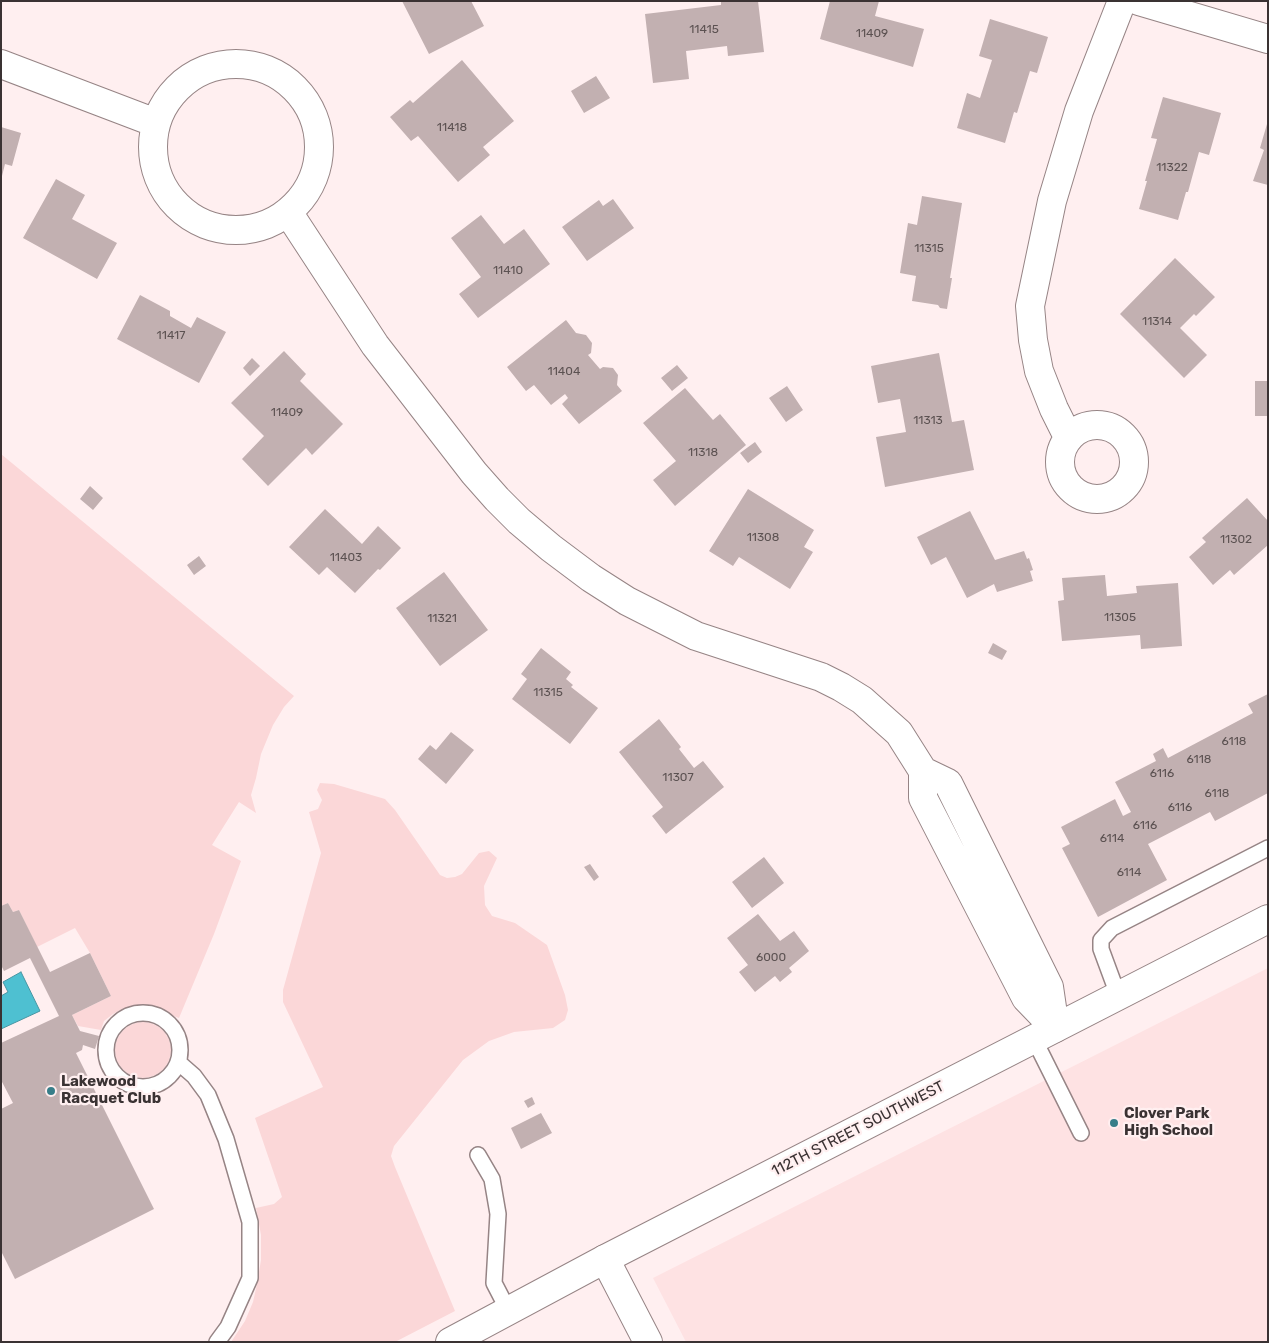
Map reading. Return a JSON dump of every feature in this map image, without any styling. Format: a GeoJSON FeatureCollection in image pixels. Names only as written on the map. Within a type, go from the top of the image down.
{"type":"FeatureCollection","features":[{"type":"Feature","properties":{"kind":"street"},"geometry":{"type":"LineString","coordinates":[[1070,436],[1066,433],[1054,410],[1039,371],[1033,340],[1030,306],[1052,201],[1079,111],[1122,1]]}},
{"type":"Feature","properties":{"kind":"street"},"geometry":{"type":"LineString","coordinates":[[1139,1],[1268,39]]}},
{"type":"Feature","properties":{"kind":"street"},"geometry":{"type":"LineString","coordinates":[[1,64],[156,123]]}},
{"type":"Feature","properties":{"kind":"street"},"geometry":{"type":"LineString","coordinates":[[241,64],[269,71],[293,86],[310,109],[318,136],[318,155],[317,165],[307,191],[288,212],[265,225],[239,230],[213,227],[189,216],[170,198],[157,175],[152,149],[156,123],[168,100],[188,80],[213,67],[241,64]]}},
{"type":"Feature","properties":{"kind":"street"},"geometry":{"type":"LineString","coordinates":[[288,212],[376,345],[474,473],[519,521],[575,566],[626,601],[696,636],[821,677],[862,700],[898,732],[923,771],[923,798],[1044,1033]]}},
{"type":"Feature","properties":{"kind":"street","name":"112TH STREET SOUTHWEST"},"geometry":{"type":"LineString","coordinates":[[450,1342],[605,1259],[1268,919]]}},
{"type":"Feature","properties":{"kind":"street"},"geometry":{"type":"LineString","coordinates":[[605,1259],[648,1342]]}},
{"type":"Feature","properties":{"kind":"lane"},"geometry":{"type":"LineString","coordinates":[[1118,995],[1102,949],[1101,940],[1112,928],[1268,848]]}},
{"type":"Feature","properties":{"kind":"lane"},"geometry":{"type":"LineString","coordinates":[[140,1012],[164,1018],[176,1032],[178,1038],[181,1050],[178,1062],[172,1073],[152,1087],[127,1084],[117,1078],[110,1068],[106,1056],[106,1044],[110,1032],[118,1022],[140,1012]]}},
{"type":"Feature","properties":{"kind":"lane"},"geometry":{"type":"LineString","coordinates":[[1044,1033],[1081,1133]]}},
{"type":"Feature","properties":{"kind":"lane"},"geometry":{"type":"LineString","coordinates":[[178,1062],[194,1076],[208,1095],[226,1139],[250,1222],[250,1278],[228,1327],[217,1342]]}},
{"type":"Feature","properties":{"kind":"lane"},"geometry":{"type":"LineString","coordinates":[[478,1155],[492,1179],[498,1214],[494,1283],[508,1310]]}},
{"type":"Feature","properties":{"kind":"shaded area"},"geometry":{"type":"Polygon","coordinates":[[[1,454],[294,696],[284,707],[273,725],[261,754],[251,795],[256,813],[239,802],[212,845],[241,861],[214,934],[179,1018],[144,1005],[122,1009],[113,1014],[104,1021],[101,1030],[78,1026],[72,1015],[111,996],[90,953],[75,928],[37,947],[19,910],[13,912],[8,903],[1,906],[1,454]]]}},
{"type":"Feature","properties":{"kind":"shaded area"},"geometry":{"type":"Polygon","coordinates":[[[320,783],[334,784],[385,799],[395,810],[440,875],[447,878],[462,874],[479,853],[489,851],[497,858],[484,886],[485,905],[492,916],[515,923],[547,945],[565,995],[568,1010],[565,1020],[553,1028],[514,1032],[489,1041],[463,1060],[394,1146],[391,1156],[395,1167],[455,1311],[395,1342],[231,1342],[245,1321],[253,1302],[257,1284],[261,1260],[261,1235],[256,1208],[274,1204],[282,1197],[255,1118],[323,1087],[283,1002],[283,990],[321,853],[309,812],[318,809],[322,800],[317,790],[320,783]]]}},
{"type":"Feature","properties":{"kind":"shaded area","name":"Clover Park High School"},"geometry":{"type":"Polygon","coordinates":[[[1268,968],[1268,1342],[686,1342],[653,1278],[1268,968]]]}},
{"type":"Feature","properties":{"kind":"shaded area"},"geometry":{"type":"Polygon","coordinates":[[[138,1022],[148,1022],[163,1030],[169,1039],[171,1050],[169,1061],[163,1070],[148,1078],[138,1078],[127,1073],[120,1066],[115,1055],[115,1045],[120,1034],[127,1027],[138,1022]]]}},
{"type":"Feature","properties":{"kind":"water"},"geometry":{"type":"Polygon","coordinates":[[[21,972],[40,1011],[1,1029],[1,996],[8,992],[3,982],[21,972]]]}},
{"type":"Feature","properties":{"kind":"building"},"geometry":{"type":"Polygon","coordinates":[[[402,1],[471,1],[484,26],[429,54],[402,1]]]}},
{"type":"Feature","properties":{"kind":"building"},"geometry":{"type":"Polygon","coordinates":[[[721,1],[758,1],[764,52],[728,56],[727,46],[686,51],[689,79],[653,83],[645,14],[721,5],[721,1]]]}},
{"type":"Feature","properties":{"kind":"building"},"geometry":{"type":"Polygon","coordinates":[[[830,1],[879,1],[875,16],[924,29],[913,67],[820,39],[830,1]]]}},
{"type":"Feature","properties":{"kind":"building"},"geometry":{"type":"Polygon","coordinates":[[[990,19],[1048,37],[1037,73],[1030,71],[1017,113],[1014,112],[1005,143],[957,128],[967,93],[980,98],[992,60],[979,56],[990,19]]]}},
{"type":"Feature","properties":{"kind":"building"},"geometry":{"type":"Polygon","coordinates":[[[462,60],[514,121],[483,147],[490,155],[458,182],[418,136],[411,141],[390,117],[410,100],[413,103],[462,60]]]}},
{"type":"Feature","properties":{"kind":"building"},"geometry":{"type":"Polygon","coordinates":[[[596,76],[610,98],[584,113],[571,91],[596,76]]]}},
{"type":"Feature","properties":{"kind":"building"},"geometry":{"type":"Polygon","coordinates":[[[1163,97],[1221,113],[1209,155],[1199,152],[1178,220],[1139,209],[1157,139],[1151,138],[1163,97]]]}},
{"type":"Feature","properties":{"kind":"building"},"geometry":{"type":"Polygon","coordinates":[[[1267,124],[1268,185],[1253,181],[1264,150],[1260,148],[1267,124]]]}},
{"type":"Feature","properties":{"kind":"building"},"geometry":{"type":"Polygon","coordinates":[[[1,127],[21,133],[12,166],[5,164],[2,176],[1,127]]]}},
{"type":"Feature","properties":{"kind":"building"},"geometry":{"type":"Polygon","coordinates":[[[56,179],[85,195],[72,219],[117,243],[97,279],[23,238],[56,179]]]}},
{"type":"Feature","properties":{"kind":"building"},"geometry":{"type":"Polygon","coordinates":[[[922,196],[962,203],[947,309],[940,308],[938,305],[912,301],[916,276],[900,273],[908,223],[917,225],[922,196]]]}},
{"type":"Feature","properties":{"kind":"building"},"geometry":{"type":"Polygon","coordinates":[[[613,199],[634,228],[587,261],[562,227],[599,200],[603,206],[613,199]]]}},
{"type":"Feature","properties":{"kind":"building"},"geometry":{"type":"Polygon","coordinates":[[[481,215],[504,244],[524,229],[550,264],[478,318],[459,294],[481,277],[451,238],[481,215]]]}},
{"type":"Feature","properties":{"kind":"building"},"geometry":{"type":"Polygon","coordinates":[[[1175,258],[1215,297],[1196,316],[1194,314],[1180,328],[1207,355],[1184,378],[1120,314],[1175,258]]]}},
{"type":"Feature","properties":{"kind":"building"},"geometry":{"type":"Polygon","coordinates":[[[140,295],[170,311],[170,316],[191,328],[197,317],[226,332],[199,383],[117,339],[140,295]]]}},
{"type":"Feature","properties":{"kind":"building"},"geometry":{"type":"Polygon","coordinates":[[[566,320],[576,333],[586,335],[592,343],[591,353],[588,355],[600,369],[603,367],[613,368],[618,375],[617,385],[622,391],[579,424],[562,404],[568,398],[565,394],[551,405],[534,385],[526,391],[507,367],[566,320]]]}},
{"type":"Feature","properties":{"kind":"building"},"geometry":{"type":"Polygon","coordinates":[[[284,351],[306,374],[300,381],[343,424],[312,455],[306,448],[268,486],[242,459],[264,436],[231,403],[284,351]]]}},
{"type":"Feature","properties":{"kind":"building"},"geometry":{"type":"Polygon","coordinates":[[[939,353],[952,422],[964,420],[974,470],[885,487],[876,437],[906,432],[900,399],[878,403],[871,366],[939,353]]]}},
{"type":"Feature","properties":{"kind":"building"},"geometry":{"type":"Polygon","coordinates":[[[252,358],[260,366],[250,376],[243,368],[252,358]]]}},
{"type":"Feature","properties":{"kind":"building"},"geometry":{"type":"Polygon","coordinates":[[[677,365],[688,378],[672,391],[661,378],[677,365]]]}},
{"type":"Feature","properties":{"kind":"building"},"geometry":{"type":"Polygon","coordinates":[[[1255,381],[1268,381],[1268,416],[1255,416],[1255,381]]]}},
{"type":"Feature","properties":{"kind":"building"},"geometry":{"type":"Polygon","coordinates":[[[787,386],[803,410],[786,422],[769,398],[787,386]]]}},
{"type":"Feature","properties":{"kind":"building"},"geometry":{"type":"Polygon","coordinates":[[[685,388],[713,420],[720,414],[746,445],[675,506],[653,480],[676,461],[643,423],[685,388]]]}},
{"type":"Feature","properties":{"kind":"building"},"geometry":{"type":"Polygon","coordinates":[[[755,442],[762,452],[748,463],[740,453],[755,442]]]}},
{"type":"Feature","properties":{"kind":"building"},"geometry":{"type":"Polygon","coordinates":[[[90,486],[103,498],[93,510],[80,499],[90,486]]]}},
{"type":"Feature","properties":{"kind":"building"},"geometry":{"type":"Polygon","coordinates":[[[748,489],[814,530],[804,547],[813,552],[790,589],[739,557],[733,566],[709,551],[748,489]]]}},
{"type":"Feature","properties":{"kind":"building"},"geometry":{"type":"Polygon","coordinates":[[[1247,498],[1268,521],[1268,545],[1234,575],[1230,570],[1213,585],[1189,557],[1206,542],[1202,538],[1247,498]]]}},
{"type":"Feature","properties":{"kind":"building"},"geometry":{"type":"Polygon","coordinates":[[[325,509],[362,544],[378,526],[401,548],[355,593],[327,567],[319,575],[289,547],[325,509]]]}},
{"type":"Feature","properties":{"kind":"building"},"geometry":{"type":"Polygon","coordinates":[[[970,511],[995,560],[1024,551],[1027,559],[1029,558],[1033,570],[1030,571],[1033,581],[997,592],[994,584],[967,598],[946,557],[931,565],[917,537],[970,511]]]}},
{"type":"Feature","properties":{"kind":"building"},"geometry":{"type":"Polygon","coordinates":[[[199,556],[206,566],[194,575],[187,565],[199,556]]]}},
{"type":"Feature","properties":{"kind":"building"},"geometry":{"type":"Polygon","coordinates":[[[444,572],[488,630],[440,666],[396,608],[444,572]]]}},
{"type":"Feature","properties":{"kind":"building"},"geometry":{"type":"Polygon","coordinates":[[[1105,575],[1107,596],[1137,593],[1136,586],[1178,583],[1182,646],[1141,649],[1140,635],[1062,641],[1058,601],[1064,600],[1062,578],[1105,575]]]}},
{"type":"Feature","properties":{"kind":"building"},"geometry":{"type":"Polygon","coordinates":[[[993,643],[1007,651],[1002,660],[988,653],[993,643]]]}},
{"type":"Feature","properties":{"kind":"building"},"geometry":{"type":"Polygon","coordinates":[[[541,648],[571,672],[566,679],[573,685],[571,687],[598,708],[570,744],[512,699],[527,679],[521,674],[541,648]]]}},
{"type":"Feature","properties":{"kind":"building"},"geometry":{"type":"Polygon","coordinates":[[[1268,694],[1268,793],[1215,821],[1210,812],[1148,844],[1167,880],[1098,917],[1062,848],[1070,844],[1061,827],[1115,799],[1123,816],[1131,812],[1115,782],[1156,761],[1153,754],[1163,748],[1168,758],[1253,713],[1248,704],[1268,694]]]}},
{"type":"Feature","properties":{"kind":"building"},"geometry":{"type":"Polygon","coordinates":[[[659,719],[681,747],[679,749],[694,768],[703,761],[724,787],[666,834],[652,816],[663,807],[619,752],[659,719]]]}},
{"type":"Feature","properties":{"kind":"building"},"geometry":{"type":"Polygon","coordinates":[[[451,732],[474,750],[446,784],[418,759],[430,745],[436,750],[451,732]]]}},
{"type":"Feature","properties":{"kind":"building"},"geometry":{"type":"Polygon","coordinates":[[[764,857],[784,883],[752,908],[732,882],[764,857]]]}},
{"type":"Feature","properties":{"kind":"building"},"geometry":{"type":"Polygon","coordinates":[[[590,864],[599,877],[594,881],[584,867],[590,864]]]}},
{"type":"Feature","properties":{"kind":"building","name":"Lakewood Racquet Club"},"geometry":{"type":"Polygon","coordinates":[[[8,903],[13,912],[19,910],[50,972],[90,953],[111,996],[72,1015],[80,1031],[99,1036],[95,1049],[83,1045],[82,1050],[76,1053],[154,1209],[15,1279],[1,1251],[1,1109],[13,1103],[1,1080],[1,1043],[59,1016],[30,958],[4,971],[1,965],[1,906],[8,903]]]}},
{"type":"Feature","properties":{"kind":"building"},"geometry":{"type":"Polygon","coordinates":[[[758,914],[780,941],[794,931],[809,951],[789,968],[792,972],[780,982],[775,976],[755,992],[739,972],[748,965],[727,938],[758,914]]]}},
{"type":"Feature","properties":{"kind":"building"},"geometry":{"type":"Polygon","coordinates":[[[532,1097],[535,1104],[528,1108],[524,1101],[532,1097]]]}},
{"type":"Feature","properties":{"kind":"building"},"geometry":{"type":"Polygon","coordinates":[[[541,1113],[552,1133],[521,1149],[511,1128],[541,1113]]]}},
{"type":"Feature","properties":{"kind":"place","name":"Lakewood Racquet Club"},"geometry":{"type":"Point","coordinates":[51,1091]}},
{"type":"Feature","properties":{"kind":"place","name":"Clover Park High School"},"geometry":{"type":"Point","coordinates":[1114,1123]}}]}
